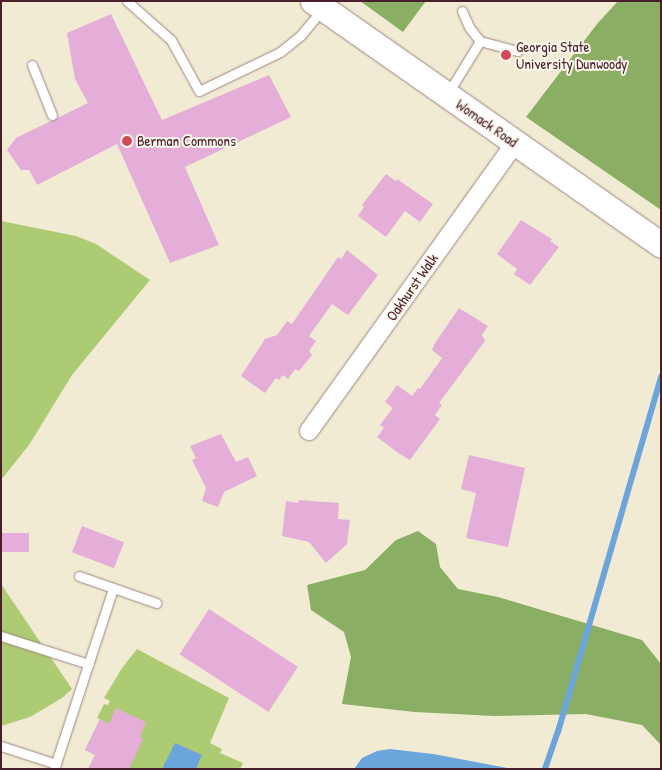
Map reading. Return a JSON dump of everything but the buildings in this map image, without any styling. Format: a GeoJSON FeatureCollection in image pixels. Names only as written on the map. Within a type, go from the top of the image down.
{"type":"FeatureCollection","features":[{"type":"Feature","properties":{"kind":"street","name":"Womack Road"},"geometry":{"type":"LineString","coordinates":[[318,5],[661,246]]}},
{"type":"Feature","properties":{"kind":"street","name":"Oakhurst Walk"},"geometry":{"type":"LineString","coordinates":[[309,431],[515,143]]}},
{"type":"Feature","properties":{"kind":"lane"},"geometry":{"type":"LineString","coordinates":[[127,1],[171,40],[198,91],[274,55],[300,36],[318,5]]}},
{"type":"Feature","properties":{"kind":"lane"},"geometry":{"type":"LineString","coordinates":[[462,11],[469,27],[480,41],[518,51]]}},
{"type":"Feature","properties":{"kind":"lane"},"geometry":{"type":"LineString","coordinates":[[447,95],[480,41]]}},
{"type":"Feature","properties":{"kind":"lane"},"geometry":{"type":"LineString","coordinates":[[32,65],[52,115]]}},
{"type":"Feature","properties":{"kind":"lane"},"geometry":{"type":"LineString","coordinates":[[79,576],[156,603]]}},
{"type":"Feature","properties":{"kind":"lane"},"geometry":{"type":"LineString","coordinates":[[1,746],[55,767],[113,588]]}},
{"type":"Feature","properties":{"kind":"lane"},"geometry":{"type":"LineString","coordinates":[[1,636],[89,664]]}},
{"type":"Feature","properties":{"kind":"green space"},"geometry":{"type":"Polygon","coordinates":[[[360,1],[426,1],[403,32],[360,1]]]}},
{"type":"Feature","properties":{"kind":"green space"},"geometry":{"type":"Polygon","coordinates":[[[618,1],[661,1],[661,210],[526,117],[597,24],[618,1]]]}},
{"type":"Feature","properties":{"kind":"green space"},"geometry":{"type":"Polygon","coordinates":[[[1,221],[76,236],[96,244],[150,280],[72,375],[29,445],[1,480],[1,221]]]}},
{"type":"Feature","properties":{"kind":"green space"},"geometry":{"type":"Polygon","coordinates":[[[418,531],[436,544],[440,567],[458,589],[498,597],[642,640],[661,664],[661,745],[642,725],[586,714],[494,716],[415,712],[342,704],[351,657],[344,632],[311,610],[307,585],[365,570],[396,540],[418,531]]]}},
{"type":"Feature","properties":{"kind":"green space"},"geometry":{"type":"Polygon","coordinates":[[[1,584],[72,689],[62,698],[30,717],[1,726],[1,584]]]}},
{"type":"Feature","properties":{"kind":"green space"},"geometry":{"type":"Polygon","coordinates":[[[137,649],[229,698],[210,743],[222,749],[220,753],[243,763],[240,769],[88,769],[95,755],[85,750],[100,719],[97,718],[104,704],[108,705],[110,701],[104,698],[122,668],[137,649]]]}},
{"type":"Feature","properties":{"kind":"water"},"geometry":{"type":"Polygon","coordinates":[[[175,743],[202,755],[196,769],[162,769],[175,743]]]}},
{"type":"Feature","properties":{"kind":"water"},"geometry":{"type":"Polygon","coordinates":[[[390,749],[433,754],[513,769],[354,769],[362,758],[377,751],[390,749]]]}},
{"type":"Feature","properties":{"kind":"waterway"},"geometry":{"type":"LineString","coordinates":[[545,769],[558,732],[661,377]]}},
{"type":"Feature","properties":{"kind":"place","name":"Georgia State University Dunwoody"},"geometry":{"type":"Point","coordinates":[506,55]}},
{"type":"Feature","properties":{"kind":"place","name":"Berman Commons"},"geometry":{"type":"Point","coordinates":[127,141]}}]}
